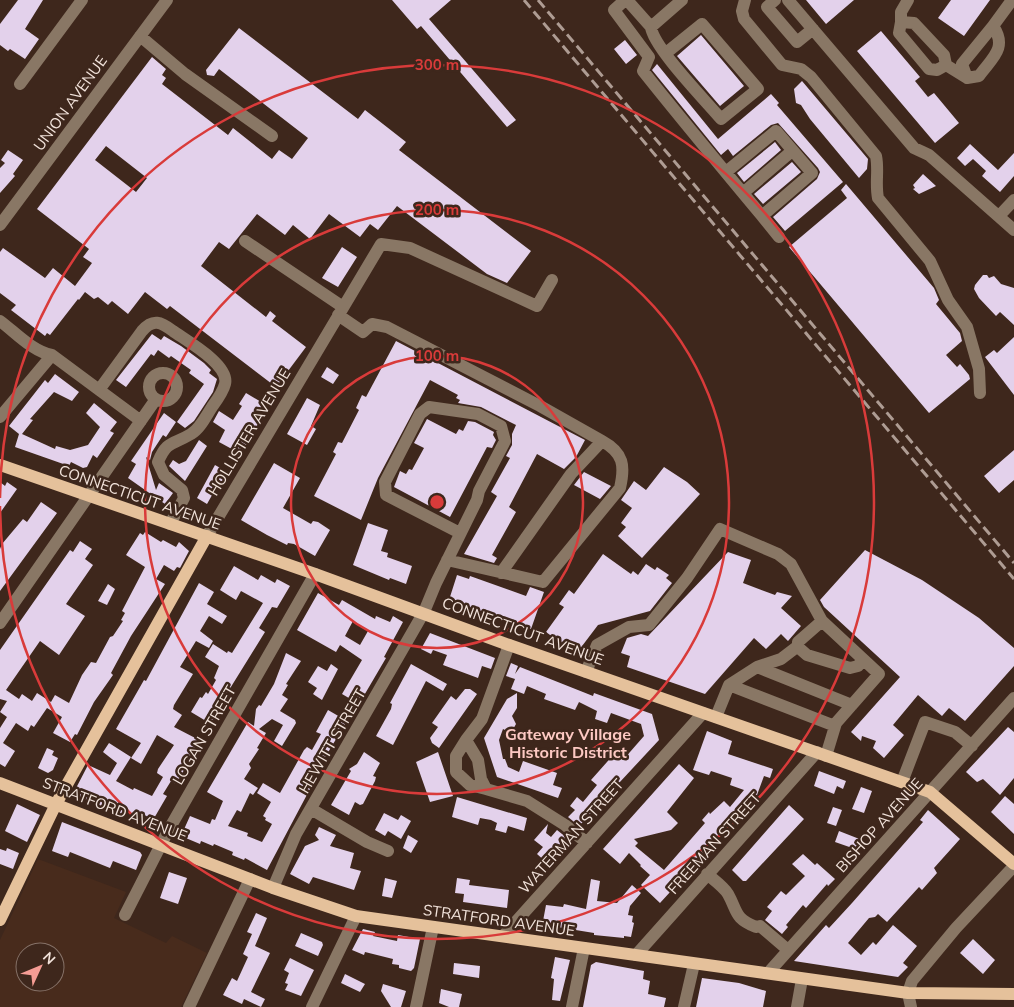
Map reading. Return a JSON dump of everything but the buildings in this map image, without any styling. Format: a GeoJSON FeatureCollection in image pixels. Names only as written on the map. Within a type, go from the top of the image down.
{"type":"FeatureCollection","features":[{"type":"Feature","properties":{"kind":"main road","name":"CONNECTICUT AVENUE"},"geometry":{"type":"LineString","coordinates":[[0,465],[87,497],[207,536],[424,612],[508,645],[930,792],[1014,865]]}},
{"type":"Feature","properties":{"kind":"main road","name":"HOLLISTER AVENUE"},"geometry":{"type":"LineString","coordinates":[[0,920],[56,804],[207,536]]}},
{"type":"Feature","properties":{"kind":"main road","name":"STRATFORD AVENUE"},"geometry":{"type":"LineString","coordinates":[[0,782],[272,888],[356,916],[504,935],[694,964],[908,993],[999,996],[1014,994]]}},
{"type":"Feature","properties":{"kind":"street"},"geometry":{"type":"LineString","coordinates":[[20,84],[82,0]]}},
{"type":"Feature","properties":{"kind":"street"},"geometry":{"type":"LineString","coordinates":[[666,53],[702,24],[758,89],[721,119],[666,53],[652,35],[650,27],[626,0],[614,10],[650,57],[643,71],[779,237]]}},
{"type":"Feature","properties":{"kind":"street"},"geometry":{"type":"LineString","coordinates":[[650,27],[682,0]]}},
{"type":"Feature","properties":{"kind":"street"},"geometry":{"type":"LineString","coordinates":[[745,0],[742,11],[744,19],[763,42],[782,64],[801,69],[812,77],[876,156],[879,170],[875,186],[878,198],[930,261],[936,271],[944,294],[967,328],[979,369],[980,393]]}},
{"type":"Feature","properties":{"kind":"street"},"geometry":{"type":"LineString","coordinates":[[776,0],[767,7],[797,42],[813,29]]}},
{"type":"Feature","properties":{"kind":"street"},"geometry":{"type":"LineString","coordinates":[[788,0],[914,148],[929,155],[1014,230]]}},
{"type":"Feature","properties":{"kind":"street"},"geometry":{"type":"LineString","coordinates":[[908,0],[901,12],[899,33],[929,68],[937,70],[946,65]]}},
{"type":"Feature","properties":{"kind":"street"},"geometry":{"type":"LineString","coordinates":[[966,78],[962,64],[1012,0]]}},
{"type":"Feature","properties":{"kind":"street","name":"UNION AVENUE"},"geometry":{"type":"LineString","coordinates":[[0,225],[140,36],[162,2]]}},
{"type":"Feature","properties":{"kind":"street"},"geometry":{"type":"LineString","coordinates":[[901,22],[914,23],[944,55],[946,65],[966,78],[979,76],[1000,47],[1000,36],[993,26]]}},
{"type":"Feature","properties":{"kind":"street"},"geometry":{"type":"LineString","coordinates":[[140,36],[185,74],[272,136]]}},
{"type":"Feature","properties":{"kind":"street"},"geometry":{"type":"LineString","coordinates":[[726,172],[776,131],[812,173],[762,216]]}},
{"type":"Feature","properties":{"kind":"street"},"geometry":{"type":"LineString","coordinates":[[743,193],[792,151]]}},
{"type":"Feature","properties":{"kind":"street"},"geometry":{"type":"LineString","coordinates":[[999,216],[1014,200]]}},
{"type":"Feature","properties":{"kind":"street"},"geometry":{"type":"LineString","coordinates":[[245,240],[340,311],[363,332],[372,324],[387,327],[540,406],[610,445],[621,459],[624,470],[620,488],[543,582],[447,560]]}},
{"type":"Feature","properties":{"kind":"street","name":"HOLLISTER AVENUE"},"geometry":{"type":"LineString","coordinates":[[207,536],[381,244],[410,248],[537,306],[552,280]]}},
{"type":"Feature","properties":{"kind":"street"},"geometry":{"type":"LineString","coordinates":[[0,321],[44,354],[52,355],[141,421]]}},
{"type":"Feature","properties":{"kind":"street"},"geometry":{"type":"LineString","coordinates":[[99,390],[148,323],[154,321],[162,323],[191,344],[219,365],[225,374],[226,383],[201,424],[192,434],[166,445],[158,462],[164,475],[182,490],[184,498],[170,524]]}},
{"type":"Feature","properties":{"kind":"street"},"geometry":{"type":"LineString","coordinates":[[0,417],[52,355]]}},
{"type":"Feature","properties":{"kind":"street"},"geometry":{"type":"LineString","coordinates":[[0,623],[156,399]]}},
{"type":"Feature","properties":{"kind":"street","name":"HEWITT STREET"},"geometry":{"type":"LineString","coordinates":[[272,888],[296,834],[424,612],[505,441],[501,426],[478,414],[429,407],[420,414],[385,482],[386,495],[460,533]]}},
{"type":"Feature","properties":{"kind":"street"},"geometry":{"type":"LineString","coordinates":[[501,573],[571,474],[602,441]]}},
{"type":"Feature","properties":{"kind":"street"},"geometry":{"type":"LineString","coordinates":[[586,672],[597,645],[629,627],[649,625],[686,578],[720,529],[778,554],[791,564],[822,621],[879,674],[835,726],[821,754]]}},
{"type":"Feature","properties":{"kind":"street","name":"LOGAN STREET"},"geometry":{"type":"LineString","coordinates":[[125,915],[162,844],[315,574]]}},
{"type":"Feature","properties":{"kind":"street"},"geometry":{"type":"LineString","coordinates":[[716,717],[729,685],[757,667],[781,658],[798,646],[801,638],[822,621]]}},
{"type":"Feature","properties":{"kind":"street"},"geometry":{"type":"LineString","coordinates":[[508,645],[482,719],[456,756],[456,772],[470,785],[527,801],[564,825],[587,843]]}},
{"type":"Feature","properties":{"kind":"street"},"geometry":{"type":"LineString","coordinates":[[798,646],[807,655],[850,668],[858,666],[863,659]]}},
{"type":"Feature","properties":{"kind":"street"},"geometry":{"type":"LineString","coordinates":[[757,667],[852,705]]}},
{"type":"Feature","properties":{"kind":"street"},"geometry":{"type":"LineString","coordinates":[[729,685],[835,726]]}},
{"type":"Feature","properties":{"kind":"street","name":"BISHOP AVENUE"},"geometry":{"type":"LineString","coordinates":[[768,973],[1014,698]]}},
{"type":"Feature","properties":{"kind":"street","name":"WATERMAN STREET"},"geometry":{"type":"LineString","coordinates":[[504,935],[703,713]]}},
{"type":"Feature","properties":{"kind":"street"},"geometry":{"type":"LineString","coordinates":[[902,782],[925,722],[955,732],[972,746]]}},
{"type":"Feature","properties":{"kind":"street"},"geometry":{"type":"LineString","coordinates":[[466,740],[478,760],[486,789]]}},
{"type":"Feature","properties":{"kind":"street","name":"FREEMAN STREET"},"geometry":{"type":"LineString","coordinates":[[636,955],[707,874],[821,754]]}},
{"type":"Feature","properties":{"kind":"street"},"geometry":{"type":"LineString","coordinates":[[311,809],[367,842],[388,851]]}},
{"type":"Feature","properties":{"kind":"street"},"geometry":{"type":"LineString","coordinates":[[911,1007],[908,993],[912,981],[1014,865]]}},
{"type":"Feature","properties":{"kind":"street"},"geometry":{"type":"LineString","coordinates":[[707,874],[728,893],[735,912],[747,923],[756,927],[760,926],[788,950]]}},
{"type":"Feature","properties":{"kind":"street"},"geometry":{"type":"LineString","coordinates":[[190,1007],[250,879]]}},
{"type":"Feature","properties":{"kind":"street"},"geometry":{"type":"LineString","coordinates":[[312,1007],[356,916]]}},
{"type":"Feature","properties":{"kind":"street"},"geometry":{"type":"LineString","coordinates":[[416,1007],[433,927]]}},
{"type":"Feature","properties":{"kind":"street"},"geometry":{"type":"LineString","coordinates":[[572,1007],[584,948]]}},
{"type":"Feature","properties":{"kind":"street"},"geometry":{"type":"LineString","coordinates":[[684,1007],[694,964]]}},
{"type":"Feature","properties":{"kind":"street"},"geometry":{"type":"LineString","coordinates":[[797,1007],[802,979]]}},
{"type":"Feature","properties":{"kind":"shaded area"},"geometry":{"type":"Polygon","coordinates":[[[38,859],[126,892],[114,918],[166,943],[172,936],[207,953],[181,1007],[0,1007],[0,940],[38,859]]]}},
{"type":"Feature","properties":{"kind":"railway"},"geometry":{"type":"LineString","coordinates":[[524,0],[1014,579]]}},
{"type":"Feature","properties":{"kind":"railway"},"geometry":{"type":"LineString","coordinates":[[538,0],[1014,563]]}},
{"type":"Feature","properties":{"kind":"district","name":"Gateway Village Historic District"},"geometry":{"type":"Point","coordinates":[568,743]}}]}
